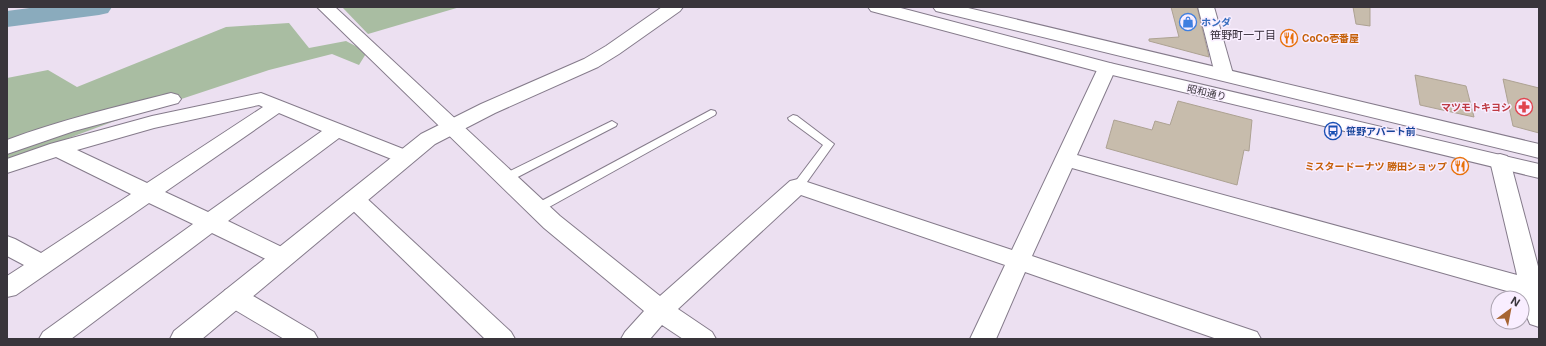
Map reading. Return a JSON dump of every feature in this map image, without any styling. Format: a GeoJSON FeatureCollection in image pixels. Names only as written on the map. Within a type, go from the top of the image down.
{"type":"FeatureCollection","features":[{"type":"Feature","properties":{"kind":"street"},"geometry":{"type":"LineString","coordinates":[[325,7],[552,222],[660,310],[703,339]]}},
{"type":"Feature","properties":{"kind":"street"},"geometry":{"type":"LineString","coordinates":[[183,339],[404,157],[428,139],[451,126],[592,62],[617,48],[674,7]]}},
{"type":"Feature","properties":{"kind":"street","name":"昭和通り"},"geometry":{"type":"LineString","coordinates":[[876,7],[1107,68],[1539,171]]}},
{"type":"Feature","properties":{"kind":"street"},"geometry":{"type":"LineString","coordinates":[[942,7],[1539,151]]}},
{"type":"Feature","properties":{"kind":"street"},"geometry":{"type":"LineString","coordinates":[[1206,7],[1224,74]]}},
{"type":"Feature","properties":{"kind":"street"},"geometry":{"type":"LineString","coordinates":[[982,339],[1107,68]]}},
{"type":"Feature","properties":{"kind":"street"},"geometry":{"type":"LineString","coordinates":[[7,147],[30,138],[105,115],[171,99]]}},
{"type":"Feature","properties":{"kind":"street"},"geometry":{"type":"LineString","coordinates":[[7,166],[57,149],[152,122],[261,99],[404,157]]}},
{"type":"Feature","properties":{"kind":"street"},"geometry":{"type":"LineString","coordinates":[[7,288],[277,106]]}},
{"type":"Feature","properties":{"kind":"street"},"geometry":{"type":"LineString","coordinates":[[52,339],[336,130]]}},
{"type":"Feature","properties":{"kind":"street"},"geometry":{"type":"LineString","coordinates":[[57,149],[147,194],[210,222],[282,257]]}},
{"type":"Feature","properties":{"kind":"street"},"geometry":{"type":"LineString","coordinates":[[1066,159],[1532,289]]}},
{"type":"Feature","properties":{"kind":"street"},"geometry":{"type":"LineString","coordinates":[[1500,161],[1539,317]]}},
{"type":"Feature","properties":{"kind":"street"},"geometry":{"type":"LineString","coordinates":[[634,339],[660,310],[798,186],[1248,339]]}},
{"type":"Feature","properties":{"kind":"street"},"geometry":{"type":"LineString","coordinates":[[354,199],[502,339]]}},
{"type":"Feature","properties":{"kind":"street"},"geometry":{"type":"LineString","coordinates":[[7,245],[42,264]]}},
{"type":"Feature","properties":{"kind":"street"},"geometry":{"type":"LineString","coordinates":[[234,297],[305,339]]}},
{"type":"Feature","properties":{"kind":"lane"},"geometry":{"type":"LineString","coordinates":[[538,208],[712,113]]}},
{"type":"Feature","properties":{"kind":"lane"},"geometry":{"type":"LineString","coordinates":[[793,118],[830,144],[798,186]]}},
{"type":"Feature","properties":{"kind":"lane"},"geometry":{"type":"LineString","coordinates":[[506,178],[612,124]]}},
{"type":"Feature","properties":{"kind":"green space"},"geometry":{"type":"Polygon","coordinates":[[[342,7],[460,7],[368,34],[342,7]]]}},
{"type":"Feature","properties":{"kind":"green space"},"geometry":{"type":"Polygon","coordinates":[[[289,23],[309,48],[346,41],[367,52],[359,65],[332,54],[269,70],[112,122],[7,161],[7,78],[48,70],[77,87],[226,27],[289,23]]]}},
{"type":"Feature","properties":{"kind":"building","name":"ホンダ"},"geometry":{"type":"Polygon","coordinates":[[[1171,7],[1197,7],[1209,57],[1149,41],[1149,39],[1179,37],[1171,7]]]}},
{"type":"Feature","properties":{"kind":"building"},"geometry":{"type":"Polygon","coordinates":[[[1353,7],[1370,7],[1370,26],[1356,24],[1353,7]]]}},
{"type":"Feature","properties":{"kind":"building"},"geometry":{"type":"Polygon","coordinates":[[[1415,75],[1466,86],[1474,117],[1420,105],[1415,75]]]}},
{"type":"Feature","properties":{"kind":"building","name":"マツモトキヨシ"},"geometry":{"type":"Polygon","coordinates":[[[1503,79],[1539,88],[1539,133],[1513,126],[1503,79]]]}},
{"type":"Feature","properties":{"kind":"building"},"geometry":{"type":"Polygon","coordinates":[[[1178,101],[1252,120],[1249,151],[1244,150],[1237,185],[1106,148],[1114,120],[1152,130],[1155,121],[1170,125],[1178,101]]]}},
{"type":"Feature","properties":{"kind":"waterway"},"geometry":{"type":"LineString","coordinates":[[7,19],[99,7]]}},
{"type":"Feature","properties":{"kind":"place","name":"ホンダ"},"geometry":{"type":"Point","coordinates":[1188,22]}},
{"type":"Feature","properties":{"kind":"place","name":"CoCo壱番屋"},"geometry":{"type":"Point","coordinates":[1289,38]}},
{"type":"Feature","properties":{"kind":"place","name":"マツモトキヨシ"},"geometry":{"type":"Point","coordinates":[1524,107]}},
{"type":"Feature","properties":{"kind":"place","name":"笹野アパート前"},"geometry":{"type":"Point","coordinates":[1333,131]}},
{"type":"Feature","properties":{"kind":"place","name":"ミスタードーナツ 勝田ショップ"},"geometry":{"type":"Point","coordinates":[1460,166]}},
{"type":"Feature","properties":{"kind":"district","name":"笹野町一丁目"},"geometry":{"type":"Point","coordinates":[1243,35]}}]}
